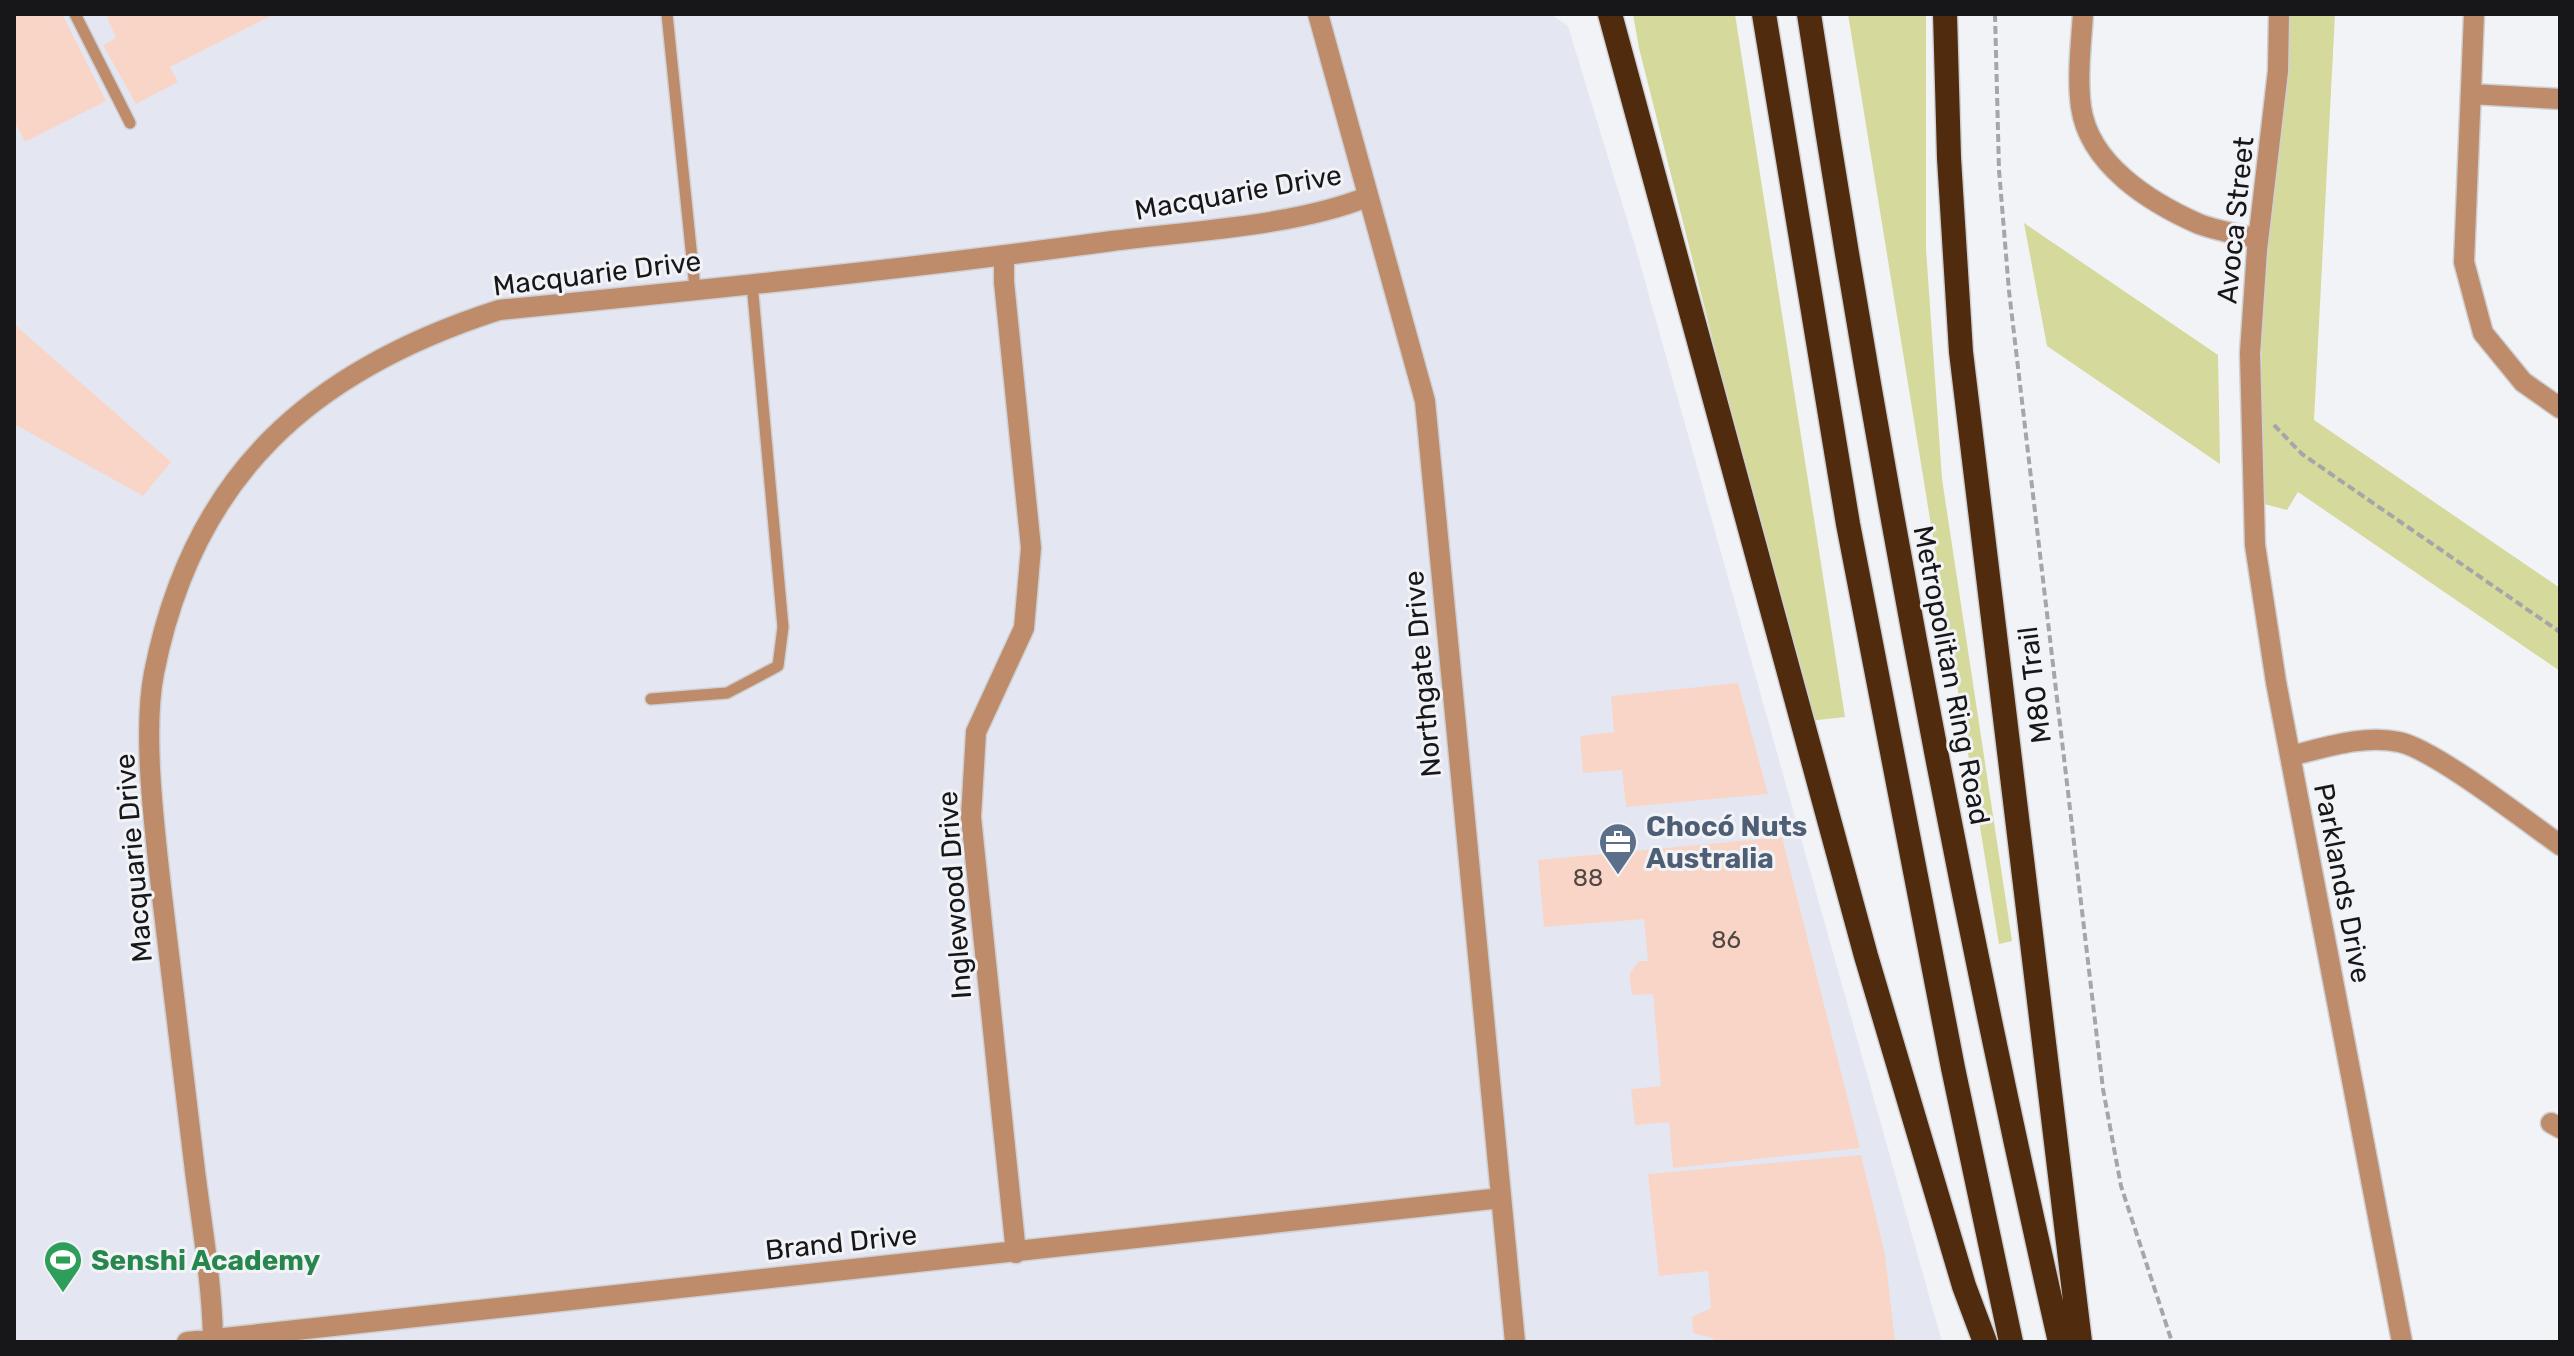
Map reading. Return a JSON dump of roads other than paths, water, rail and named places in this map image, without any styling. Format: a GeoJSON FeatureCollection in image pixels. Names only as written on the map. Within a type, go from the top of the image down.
{"type":"FeatureCollection","features":[{"type":"Feature","properties":{"kind":"highway"},"geometry":{"type":"LineString","coordinates":[[1610,14],[1866,956],[1964,1286],[1985,1342]]}},
{"type":"Feature","properties":{"kind":"highway"},"geometry":{"type":"LineString","coordinates":[[1764,14],[1848,524],[1950,1053],[2011,1342]]}},
{"type":"Feature","properties":{"kind":"highway","name":"Metropolitan Ring Road"},"geometry":{"type":"LineString","coordinates":[[1809,14],[1886,486],[1950,829],[2010,1124],[2060,1342]]}},
{"type":"Feature","properties":{"kind":"highway"},"geometry":{"type":"LineString","coordinates":[[1945,14],[1949,158],[1961,352],[2080,1342]]}},
{"type":"Feature","properties":{"kind":"street","name":"Northgate Drive"},"geometry":{"type":"LineString","coordinates":[[1318,14],[1425,401],[1515,1342]]}},
{"type":"Feature","properties":{"kind":"street"},"geometry":{"type":"LineString","coordinates":[[2083,14],[2081,108],[2093,144],[2105,162],[2156,202],[2201,225],[2258,239]]}},
{"type":"Feature","properties":{"kind":"street","name":"Avoca Street"},"geometry":{"type":"LineString","coordinates":[[2251,433],[2250,353],[2258,239],[2277,84],[2279,14]]}},
{"type":"Feature","properties":{"kind":"street"},"geometry":{"type":"LineString","coordinates":[[2474,14],[2464,262],[2483,333],[2523,382],[2560,408]]}},
{"type":"Feature","properties":{"kind":"street"},"geometry":{"type":"LineString","coordinates":[[2471,94],[2560,99]]}},
{"type":"Feature","properties":{"kind":"street","name":"Macquarie Drive"},"geometry":{"type":"LineString","coordinates":[[213,1339],[154,827],[153,675],[186,564],[213,510],[281,426],[324,392],[374,361],[433,331],[499,310],[1004,256],[1281,218],[1342,207],[1367,197]]}},
{"type":"Feature","properties":{"kind":"street","name":"Inglewood Drive"},"geometry":{"type":"LineString","coordinates":[[1004,256],[1031,548],[1024,628],[976,732],[971,817],[1016,1253]]}},
{"type":"Feature","properties":{"kind":"street","name":"Parklands Drive"},"geometry":{"type":"LineString","coordinates":[[2251,433],[2255,545],[2290,756],[2402,1342]]}},
{"type":"Feature","properties":{"kind":"street"},"geometry":{"type":"LineString","coordinates":[[2290,756],[2357,742],[2400,742],[2431,757],[2560,845]]}},
{"type":"Feature","properties":{"kind":"street","name":"Brand Drive"},"geometry":{"type":"LineString","coordinates":[[187,1342],[1501,1198]]}},
{"type":"Feature","properties":{"kind":"lane"},"geometry":{"type":"LineString","coordinates":[[75,14],[130,123]]}},
{"type":"Feature","properties":{"kind":"lane"},"geometry":{"type":"LineString","coordinates":[[667,14],[695,288]]}},
{"type":"Feature","properties":{"kind":"lane"},"geometry":{"type":"LineString","coordinates":[[651,699],[727,693],[778,666],[783,627],[752,283]]}},
{"type":"Feature","properties":{"kind":"place","name":"Chocó Nuts Australia"},"geometry":{"type":"Point","coordinates":[1618,876]}},
{"type":"Feature","properties":{"kind":"place","name":"Senshi Academy"},"geometry":{"type":"Point","coordinates":[63,1294]}}]}
